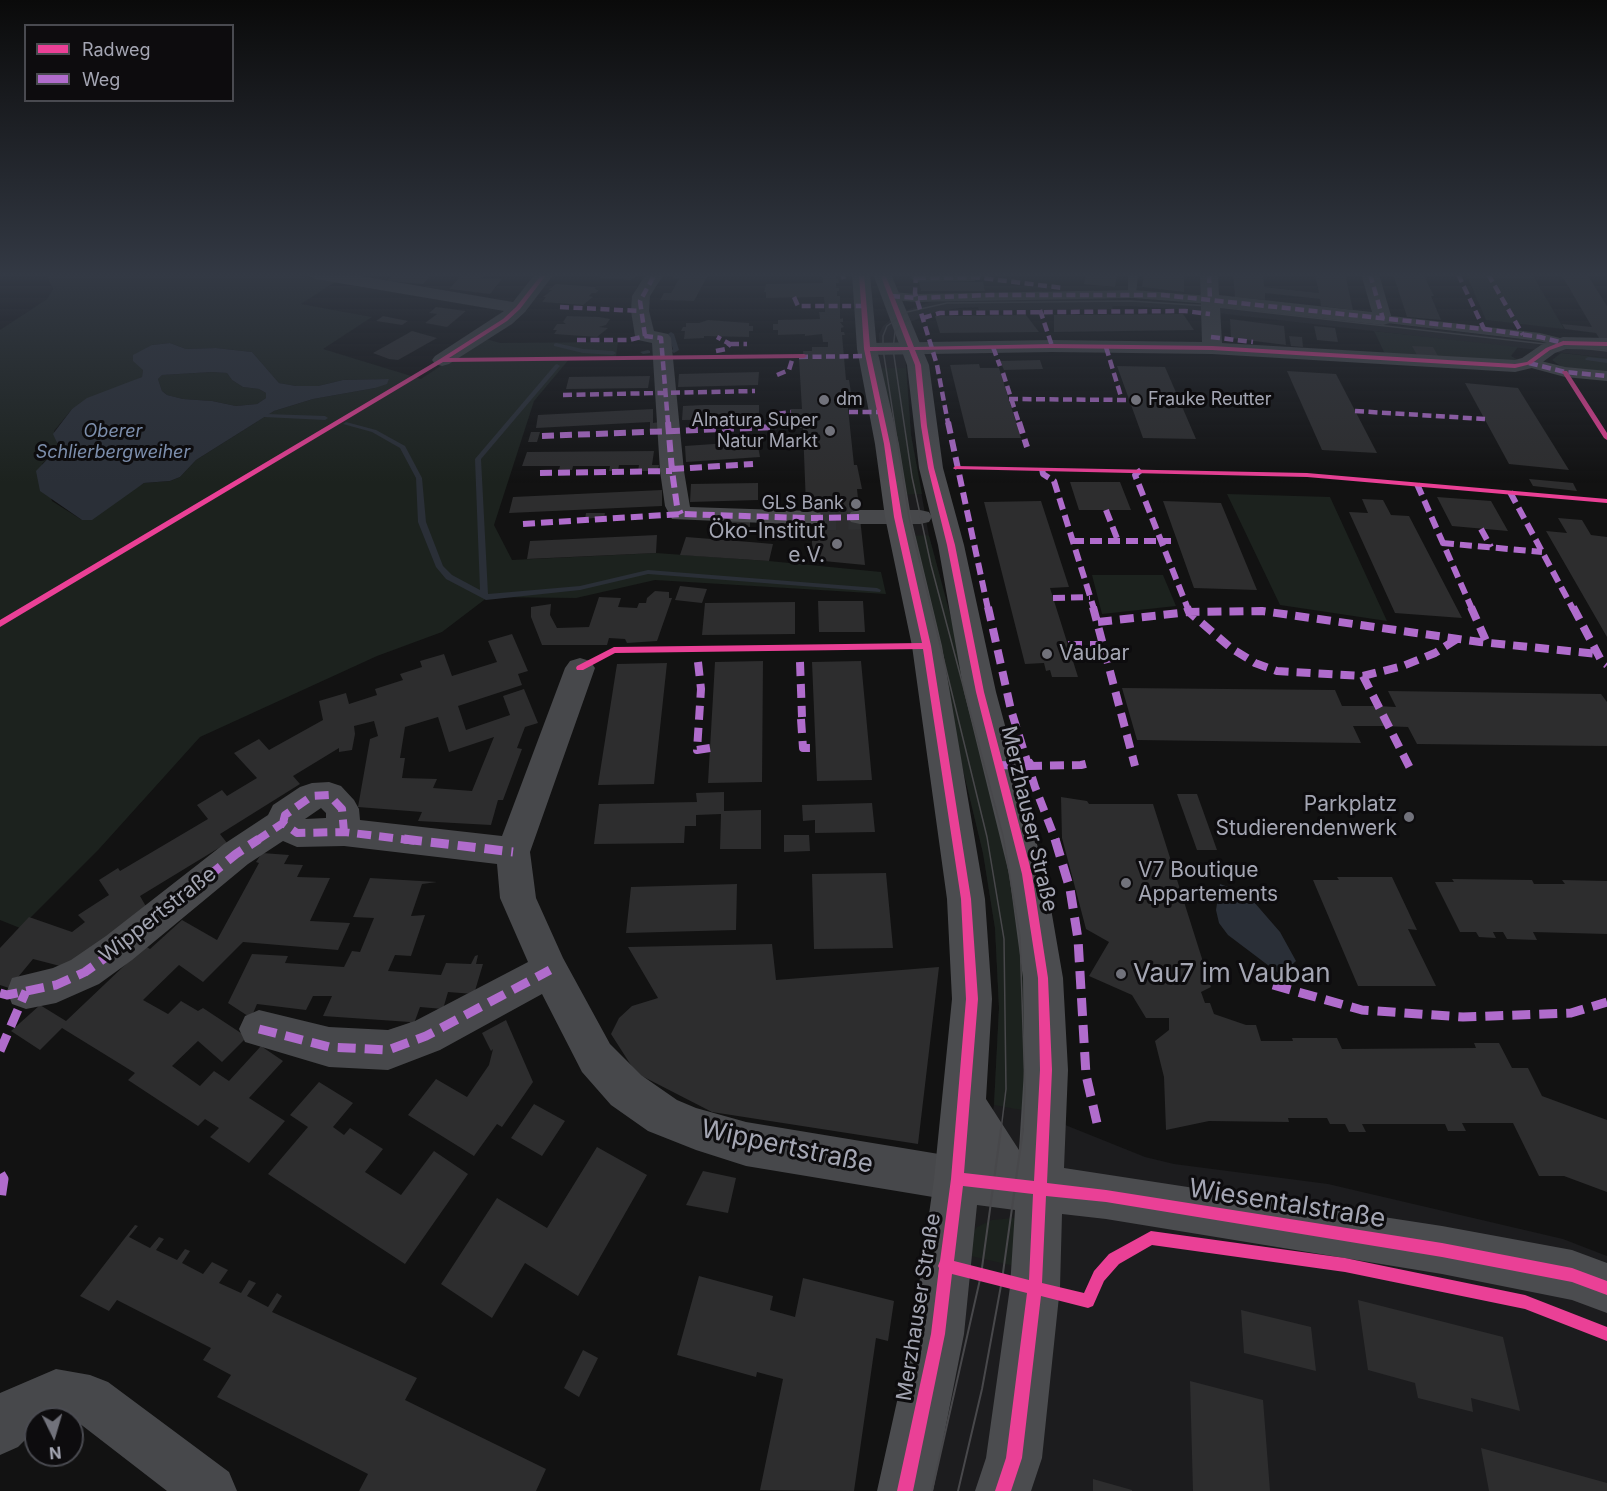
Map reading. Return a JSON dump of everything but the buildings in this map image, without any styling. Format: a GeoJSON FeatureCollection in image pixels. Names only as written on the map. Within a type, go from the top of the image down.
{"type":"FeatureCollection","features":[{"type":"Feature","properties":{"kind":"main road","name":"Merzhauser Straße"},"geometry":{"type":"LineString","coordinates":[[867,344],[887,444],[893,517],[927,646],[966,899],[972,999],[957,1179],[938,1334],[905,1491]]}},
{"type":"Feature","properties":{"kind":"main road","name":"Merzhauser Straße"},"geometry":{"type":"LineString","coordinates":[[910,344],[918,365],[924,426],[951,545],[980,692],[1027,874],[1043,978],[1046,1070],[1029,1188],[1035,1287],[1016,1447],[1004,1491]]}},
{"type":"Feature","properties":{"kind":"main road"},"geometry":{"type":"LineString","coordinates":[[893,517],[938,491]]}},
{"type":"Feature","properties":{"kind":"main road"},"geometry":{"type":"LineString","coordinates":[[893,517],[951,545]]}},
{"type":"Feature","properties":{"kind":"main road"},"geometry":{"type":"LineString","coordinates":[[963,1104],[1029,1188]]}},
{"type":"Feature","properties":{"kind":"main road","name":"Wiesentalstraße"},"geometry":{"type":"LineString","coordinates":[[957,1179],[1106,1196],[1442,1250],[1572,1275],[1607,1288]]}},
{"type":"Feature","properties":{"kind":"street"},"geometry":{"type":"LineString","coordinates":[[442,360],[468,344]]}},
{"type":"Feature","properties":{"kind":"street"},"geometry":{"type":"LineString","coordinates":[[656,344],[662,348],[672,469],[677,506],[681,514],[811,518]]}},
{"type":"Feature","properties":{"kind":"street"},"geometry":{"type":"LineString","coordinates":[[1212,344],[1212,348]]}},
{"type":"Feature","properties":{"kind":"street"},"geometry":{"type":"LineString","coordinates":[[867,349],[1052,346],[1212,348],[1515,366],[1529,363],[1548,349],[1562,344]]}},
{"type":"Feature","properties":{"kind":"street"},"geometry":{"type":"LineString","coordinates":[[1576,344],[1607,345]]}},
{"type":"Feature","properties":{"kind":"street"},"geometry":{"type":"LineString","coordinates":[[1529,363],[1565,372],[1607,376]]}},
{"type":"Feature","properties":{"kind":"street","name":"Wippertstraße"},"geometry":{"type":"LineString","coordinates":[[580,668],[513,852],[519,898],[550,970],[596,1058],[626,1090],[663,1116],[696,1130],[747,1144],[957,1179]]}},
{"type":"Feature","properties":{"kind":"street","name":"Wippertstraße"},"geometry":{"type":"LineString","coordinates":[[26,991],[56,985],[85,972],[236,854],[283,823],[297,833],[344,832],[513,852]]}},
{"type":"Feature","properties":{"kind":"street"},"geometry":{"type":"LineString","coordinates":[[259,1029],[329,1047],[388,1050],[426,1036],[550,970]]}},
{"type":"Feature","properties":{"kind":"street"},"geometry":{"type":"LineString","coordinates":[[0,1429],[16,1412],[56,1394],[90,1400],[210,1491]]}},
{"type":"Feature","properties":{"kind":"shaded area"},"geometry":{"type":"Polygon","coordinates":[[[0,344],[165,344],[152,345],[140,365],[143,370],[142,377],[72,409],[54,431],[59,447],[42,464],[52,501],[82,520],[144,483],[170,481],[180,477],[196,460],[274,411],[313,399],[375,388],[389,379],[343,380],[318,386],[296,386],[279,383],[252,352],[216,348],[186,349],[172,344],[331,344],[323,349],[421,379],[475,344],[618,344],[616,357],[571,357],[534,401],[494,525],[512,560],[656,553],[881,572],[886,594],[655,580],[576,598],[488,597],[442,632],[377,656],[200,737],[99,849],[20,928],[0,920],[0,344]]]}},
{"type":"Feature","properties":{"kind":"shaded area"},"geometry":{"type":"Polygon","coordinates":[[[879,344],[904,344],[911,435],[929,536],[1010,834],[1033,1112],[1145,1157],[1174,1164],[1328,1184],[1563,1239],[1607,1256],[1607,1491],[916,1491],[994,1105],[999,1008],[995,928],[983,853],[942,682],[876,361],[880,355],[879,344]]]}},
{"type":"Feature","properties":{"kind":"shaded area"},"geometry":{"type":"Polygon","coordinates":[[[1380,344],[1487,344],[1518,347],[1511,356],[1518,360],[1502,361],[1385,354],[1380,344]]]}},
{"type":"Feature","properties":{"kind":"shaded area"},"geometry":{"type":"Polygon","coordinates":[[[1482,344],[1560,344],[1607,349],[1607,358],[1482,344]]]}},
{"type":"Feature","properties":{"kind":"shaded area"},"geometry":{"type":"Polygon","coordinates":[[[1561,353],[1607,358],[1607,372],[1562,367],[1552,360],[1561,353]]]}},
{"type":"Feature","properties":{"kind":"shaded area"},"geometry":{"type":"Polygon","coordinates":[[[876,368],[906,368],[911,435],[922,494],[900,495],[876,368]]]}},
{"type":"Feature","properties":{"kind":"shaded area"},"geometry":{"type":"Polygon","coordinates":[[[227,373],[232,380],[243,387],[259,389],[266,393],[266,398],[257,404],[236,406],[212,401],[183,399],[167,395],[162,391],[158,379],[162,375],[227,373]]]}},
{"type":"Feature","properties":{"kind":"shaded area"},"geometry":{"type":"Polygon","coordinates":[[[1227,494],[1330,497],[1387,621],[1280,605],[1227,494]]]}},
{"type":"Feature","properties":{"kind":"shaded area"},"geometry":{"type":"Polygon","coordinates":[[[910,536],[929,536],[1019,873],[1033,1112],[994,1105],[999,1008],[995,928],[983,853],[910,536]]]}},
{"type":"Feature","properties":{"kind":"shaded area"},"geometry":{"type":"Polygon","coordinates":[[[1092,575],[1163,575],[1176,606],[1102,614],[1092,575]]]}},
{"type":"Feature","properties":{"kind":"shaded area"},"geometry":{"type":"Polygon","coordinates":[[[1013,1218],[1030,1221],[1023,1268],[962,1254],[977,1227],[992,1220],[1013,1218]]]}},
{"type":"Feature","properties":{"kind":"water","name":"Oberer Schlierbergweiher"},"geometry":{"type":"Polygon","coordinates":[[[165,344],[186,349],[216,348],[252,352],[279,383],[296,386],[318,386],[343,380],[389,379],[387,384],[375,388],[313,399],[274,411],[196,460],[180,477],[170,481],[144,483],[92,520],[82,520],[40,491],[36,471],[59,447],[53,434],[72,409],[87,398],[142,377],[143,370],[133,361],[133,355],[152,345],[165,344]],[[212,372],[162,375],[158,379],[162,391],[167,395],[183,399],[212,401],[236,406],[257,404],[266,398],[266,393],[259,389],[243,387],[232,380],[227,373],[212,372]]]}},
{"type":"Feature","properties":{"kind":"water"},"geometry":{"type":"Polygon","coordinates":[[[1220,884],[1247,894],[1280,932],[1296,961],[1281,975],[1228,935],[1219,923],[1216,910],[1220,884]]]}},
{"type":"Feature","properties":{"kind":"waterway"},"geometry":{"type":"LineString","coordinates":[[674,344],[676,350],[674,351]]}},
{"type":"Feature","properties":{"kind":"waterway"},"geometry":{"type":"LineString","coordinates":[[556,345],[583,351],[613,353]]}},
{"type":"Feature","properties":{"kind":"waterway"},"geometry":{"type":"LineString","coordinates":[[643,352],[648,352]]}},
{"type":"Feature","properties":{"kind":"waterway"},"geometry":{"type":"LineString","coordinates":[[1588,359],[1607,361]]}},
{"type":"Feature","properties":{"kind":"waterway"},"geometry":{"type":"LineString","coordinates":[[484,596],[478,459],[557,366]]}},
{"type":"Feature","properties":{"kind":"waterway"},"geometry":{"type":"LineString","coordinates":[[266,416],[325,418]]}},
{"type":"Feature","properties":{"kind":"waterway"},"geometry":{"type":"LineString","coordinates":[[346,424],[374,431],[403,447],[419,478],[422,522],[440,567],[449,577],[484,596]]}},
{"type":"Feature","properties":{"kind":"waterway"},"geometry":{"type":"LineString","coordinates":[[484,596],[580,588],[648,572],[877,590]]}},
{"type":"Feature","properties":{"kind":"tunnel"},"geometry":{"type":"LineString","coordinates":[[811,518],[860,517]]}},
{"type":"Feature","properties":{"kind":"tram line"},"geometry":{"type":"LineString","coordinates":[[883,344],[909,517],[987,837],[1004,939],[1006,1089],[1001,1130]]}},
{"type":"Feature","properties":{"kind":"tram line"},"geometry":{"type":"LineString","coordinates":[[894,344],[912,477],[931,565],[1003,836],[1020,937],[1025,1090],[1023,1130]]}},
{"type":"Feature","properties":{"kind":"tram line"},"geometry":{"type":"LineString","coordinates":[[1541,344],[1607,351]]}},
{"type":"Feature","properties":{"kind":"tram line"},"geometry":{"type":"LineString","coordinates":[[932,1491],[981,1275],[1001,1129]]}},
{"type":"Feature","properties":{"kind":"tram line"},"geometry":{"type":"LineString","coordinates":[[958,1491],[982,1389],[1002,1280],[1023,1129]]}},
{"type":"Feature","properties":{"kind":"marked path"},"geometry":{"type":"LineString","coordinates":[[661,344],[672,471],[677,506],[681,514]]}},
{"type":"Feature","properties":{"kind":"marked path"},"geometry":{"type":"LineString","coordinates":[[716,351],[726,349],[729,344]]}},
{"type":"Feature","properties":{"kind":"marked path"},"geometry":{"type":"LineString","coordinates":[[730,344],[747,344]]}},
{"type":"Feature","properties":{"kind":"marked path"},"geometry":{"type":"LineString","coordinates":[[930,344],[1011,710],[1035,787],[1057,843],[1070,889],[1078,939],[1086,1075],[1097,1123]]}},
{"type":"Feature","properties":{"kind":"marked path"},"geometry":{"type":"LineString","coordinates":[[993,347],[1000,366]]}},
{"type":"Feature","properties":{"kind":"marked path"},"geometry":{"type":"LineString","coordinates":[[1106,347],[1122,400]]}},
{"type":"Feature","properties":{"kind":"marked path"},"geometry":{"type":"LineString","coordinates":[[799,357],[868,356]]}},
{"type":"Feature","properties":{"kind":"marked path"},"geometry":{"type":"LineString","coordinates":[[777,375],[789,370],[793,357]]}},
{"type":"Feature","properties":{"kind":"marked path"},"geometry":{"type":"LineString","coordinates":[[1529,363],[1565,372],[1607,376]]}},
{"type":"Feature","properties":{"kind":"marked path"},"geometry":{"type":"LineString","coordinates":[[1003,373],[1027,447]]}},
{"type":"Feature","properties":{"kind":"marked path"},"geometry":{"type":"LineString","coordinates":[[563,395],[755,391]]}},
{"type":"Feature","properties":{"kind":"marked path"},"geometry":{"type":"LineString","coordinates":[[1009,399],[1129,400]]}},
{"type":"Feature","properties":{"kind":"marked path"},"geometry":{"type":"LineString","coordinates":[[1355,411],[1485,419]]}},
{"type":"Feature","properties":{"kind":"marked path"},"geometry":{"type":"LineString","coordinates":[[777,414],[791,412]]}},
{"type":"Feature","properties":{"kind":"marked path"},"geometry":{"type":"LineString","coordinates":[[849,412],[880,412]]}},
{"type":"Feature","properties":{"kind":"marked path"},"geometry":{"type":"LineString","coordinates":[[542,436],[776,427]]}},
{"type":"Feature","properties":{"kind":"marked path"},"geometry":{"type":"LineString","coordinates":[[672,469],[753,464]]}},
{"type":"Feature","properties":{"kind":"marked path"},"geometry":{"type":"LineString","coordinates":[[1042,469],[1043,474],[1054,481],[1098,622],[1107,666],[1135,766]]}},
{"type":"Feature","properties":{"kind":"marked path"},"geometry":{"type":"LineString","coordinates":[[1141,470],[1135,475],[1189,612],[1231,648],[1255,663],[1277,671],[1363,676],[1403,666],[1435,653],[1457,639]]}},
{"type":"Feature","properties":{"kind":"marked path"},"geometry":{"type":"LineString","coordinates":[[540,473],[672,471]]}},
{"type":"Feature","properties":{"kind":"marked path"},"geometry":{"type":"LineString","coordinates":[[1417,484],[1487,643]]}},
{"type":"Feature","properties":{"kind":"marked path"},"geometry":{"type":"LineString","coordinates":[[1510,492],[1601,660],[1607,665]]}},
{"type":"Feature","properties":{"kind":"marked path"},"geometry":{"type":"LineString","coordinates":[[1106,510],[1118,541]]}},
{"type":"Feature","properties":{"kind":"marked path"},"geometry":{"type":"LineString","coordinates":[[523,524],[681,514],[806,518]]}},
{"type":"Feature","properties":{"kind":"marked path"},"geometry":{"type":"LineString","coordinates":[[811,518],[860,517]]}},
{"type":"Feature","properties":{"kind":"marked path"},"geometry":{"type":"LineString","coordinates":[[1481,529],[1491,547]]}},
{"type":"Feature","properties":{"kind":"marked path"},"geometry":{"type":"LineString","coordinates":[[1072,541],[1171,541]]}},
{"type":"Feature","properties":{"kind":"marked path"},"geometry":{"type":"LineString","coordinates":[[1442,543],[1542,552]]}},
{"type":"Feature","properties":{"kind":"marked path"},"geometry":{"type":"LineString","coordinates":[[1053,598],[1090,597]]}},
{"type":"Feature","properties":{"kind":"marked path"},"geometry":{"type":"LineString","coordinates":[[1098,622],[1189,612],[1262,611],[1480,642],[1598,654]]}},
{"type":"Feature","properties":{"kind":"marked path"},"geometry":{"type":"LineString","coordinates":[[1068,645],[1103,645]]}},
{"type":"Feature","properties":{"kind":"marked path"},"geometry":{"type":"LineString","coordinates":[[698,662],[701,689],[697,750],[710,748]]}},
{"type":"Feature","properties":{"kind":"marked path"},"geometry":{"type":"LineString","coordinates":[[800,662],[802,717]]}},
{"type":"Feature","properties":{"kind":"marked path"},"geometry":{"type":"LineString","coordinates":[[1363,676],[1412,772]]}},
{"type":"Feature","properties":{"kind":"marked path"},"geometry":{"type":"LineString","coordinates":[[801,719],[803,748],[810,748]]}},
{"type":"Feature","properties":{"kind":"marked path"},"geometry":{"type":"LineString","coordinates":[[999,765],[1028,766],[1034,762]]}},
{"type":"Feature","properties":{"kind":"marked path"},"geometry":{"type":"LineString","coordinates":[[1028,766],[1081,765],[1093,762]]}},
{"type":"Feature","properties":{"kind":"marked path"},"geometry":{"type":"LineString","coordinates":[[283,823],[285,815],[312,796],[329,795],[342,809],[344,832]]}},
{"type":"Feature","properties":{"kind":"marked path"},"geometry":{"type":"LineString","coordinates":[[0,993],[7,995],[56,985],[85,972],[119,948],[236,854],[283,823],[297,833],[344,832],[513,852]]}},
{"type":"Feature","properties":{"kind":"marked path"},"geometry":{"type":"LineString","coordinates":[[259,1029],[329,1047],[388,1050],[426,1036],[550,970]]}},
{"type":"Feature","properties":{"kind":"marked path"},"geometry":{"type":"LineString","coordinates":[[1273,985],[1362,1010],[1463,1017],[1571,1013],[1607,1002]]}},
{"type":"Feature","properties":{"kind":"marked path"},"geometry":{"type":"LineString","coordinates":[[0,1051],[26,991]]}},
{"type":"Feature","properties":{"kind":"marked path"},"geometry":{"type":"LineString","coordinates":[[0,1174],[3,1179],[0,1199]]}},
{"type":"Feature","properties":{"kind":"cycle path"},"geometry":{"type":"LineString","coordinates":[[0,624],[468,344]]}},
{"type":"Feature","properties":{"kind":"cycle path"},"geometry":{"type":"LineString","coordinates":[[867,344],[887,444],[898,517],[927,646],[966,899],[972,999],[957,1179],[938,1334],[905,1491]]}},
{"type":"Feature","properties":{"kind":"cycle path"},"geometry":{"type":"LineString","coordinates":[[910,344],[918,365],[931,468],[951,545],[980,692],[1027,874],[1043,978],[1046,1070],[1035,1287],[1014,1458],[1003,1491]]}},
{"type":"Feature","properties":{"kind":"cycle path"},"geometry":{"type":"LineString","coordinates":[[867,349],[1052,346],[1212,348],[1515,366],[1529,363],[1548,349],[1562,344]]}},
{"type":"Feature","properties":{"kind":"cycle path"},"geometry":{"type":"LineString","coordinates":[[1589,344],[1607,344]]}},
{"type":"Feature","properties":{"kind":"cycle path"},"geometry":{"type":"LineString","coordinates":[[442,360],[804,356]]}},
{"type":"Feature","properties":{"kind":"cycle path"},"geometry":{"type":"LineString","coordinates":[[1565,372],[1607,438]]}},
{"type":"Feature","properties":{"kind":"cycle path"},"geometry":{"type":"LineString","coordinates":[[956,468],[1307,475],[1607,501]]}},
{"type":"Feature","properties":{"kind":"cycle path"},"geometry":{"type":"LineString","coordinates":[[580,668],[614,650],[927,646]]}},
{"type":"Feature","properties":{"kind":"cycle path"},"geometry":{"type":"LineString","coordinates":[[957,1179],[1106,1196],[1442,1250],[1572,1275],[1607,1288]]}},
{"type":"Feature","properties":{"kind":"cycle path"},"geometry":{"type":"LineString","coordinates":[[945,1266],[1088,1301],[1099,1276],[1114,1259],[1151,1238],[1345,1265],[1525,1302],[1607,1334]]}},
{"type":"Feature","properties":{"kind":"place","name":"dm"},"geometry":{"type":"Point","coordinates":[824,400]}},
{"type":"Feature","properties":{"kind":"place","name":"Frauke Reutter"},"geometry":{"type":"Point","coordinates":[1136,400]}},
{"type":"Feature","properties":{"kind":"place","name":"Alnatura Super Natur Markt"},"geometry":{"type":"Point","coordinates":[830,431]}},
{"type":"Feature","properties":{"kind":"place","name":"GLS Bank"},"geometry":{"type":"Point","coordinates":[856,504]}},
{"type":"Feature","properties":{"kind":"place","name":"Öko-Institut e.V."},"geometry":{"type":"Point","coordinates":[837,544]}},
{"type":"Feature","properties":{"kind":"place","name":"Vaubar"},"geometry":{"type":"Point","coordinates":[1047,654]}},
{"type":"Feature","properties":{"kind":"place","name":"Parkplatz Studierendenwerk"},"geometry":{"type":"Point","coordinates":[1409,817]}},
{"type":"Feature","properties":{"kind":"place","name":"V7 Boutique Appartements"},"geometry":{"type":"Point","coordinates":[1126,883]}},
{"type":"Feature","properties":{"kind":"place","name":"Vau7 im Vauban"},"geometry":{"type":"Point","coordinates":[1121,974]}}]}
